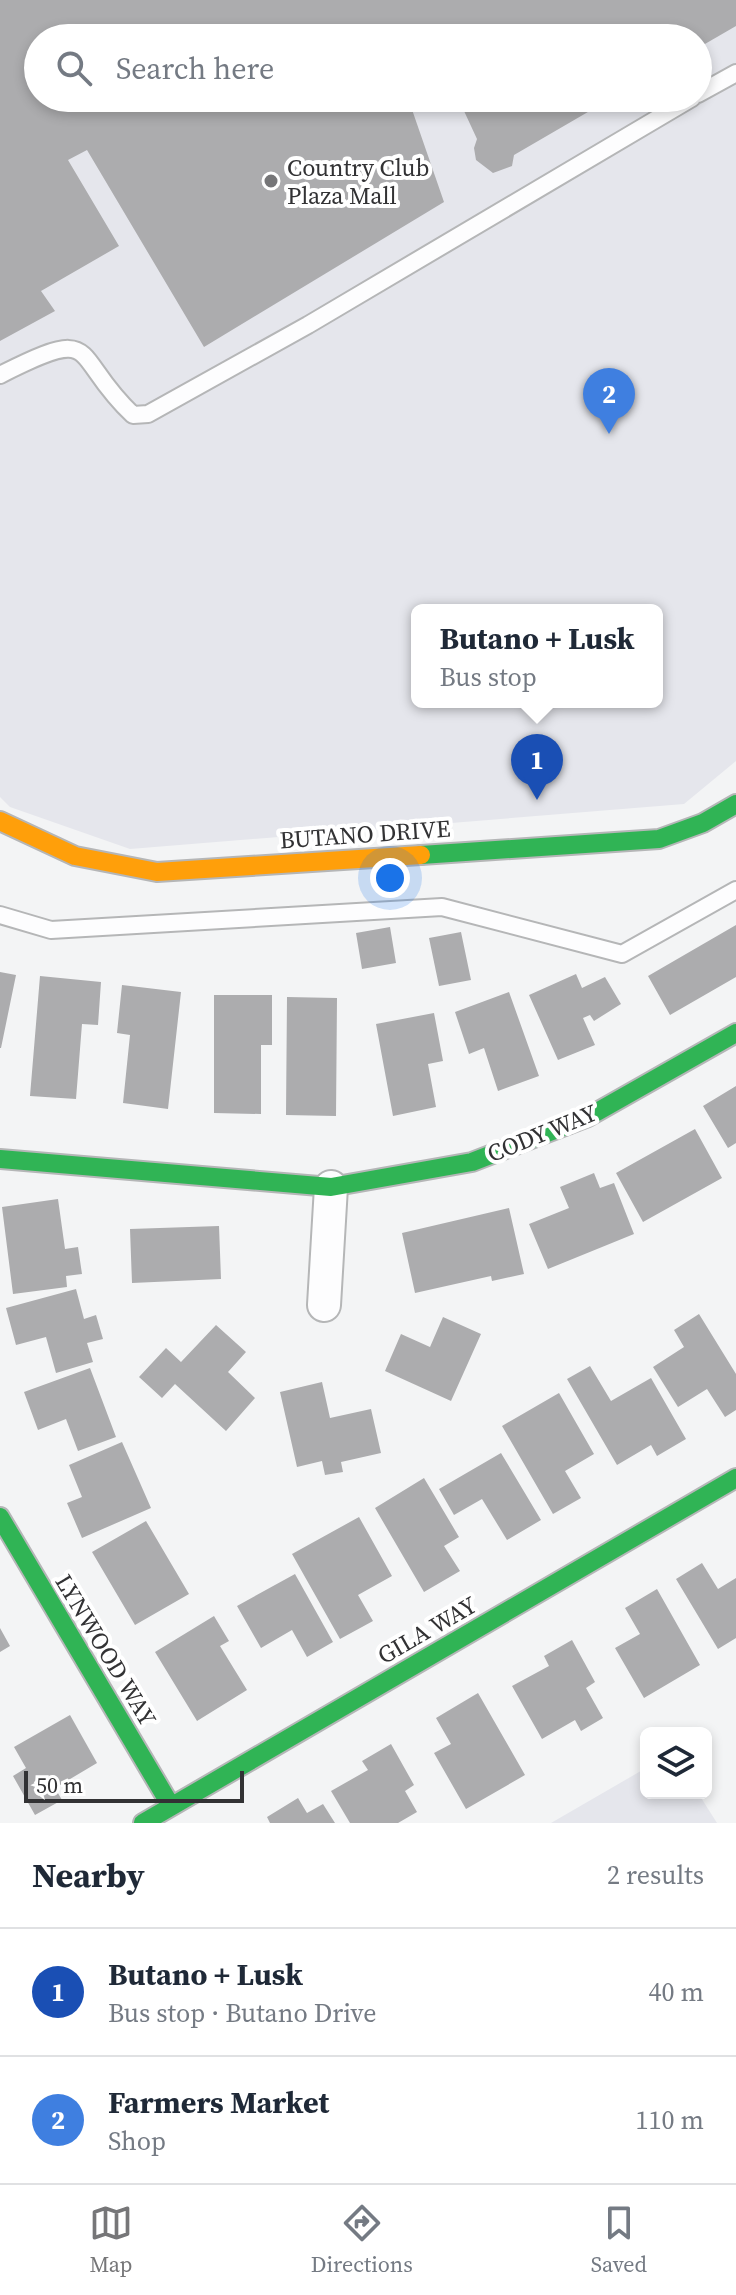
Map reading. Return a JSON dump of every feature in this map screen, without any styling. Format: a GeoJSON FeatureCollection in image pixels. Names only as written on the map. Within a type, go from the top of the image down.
{"type":"FeatureCollection","features":[{"type":"Feature","properties":{"kind":"street","name":"BUTANO DRIVE"},"geometry":{"type":"LineString","coordinates":[[0,821],[66,854],[108,867],[157,872],[659,839],[703,823],[736,804]]}},
{"type":"Feature","properties":{"kind":"street","name":"CODY WAY"},"geometry":{"type":"LineString","coordinates":[[0,1159],[331,1187],[472,1162],[588,1117],[736,1033]]}},
{"type":"Feature","properties":{"kind":"street"},"geometry":{"type":"LineString","coordinates":[[324,1305],[331,1187]]}},
{"type":"Feature","properties":{"kind":"street","name":"GILA WAY"},"geometry":{"type":"LineString","coordinates":[[143,1823],[736,1478]]}},
{"type":"Feature","properties":{"kind":"street","name":"LYNWOOD WAY"},"geometry":{"type":"LineString","coordinates":[[0,1517],[171,1806]]}},
{"type":"Feature","properties":{"kind":"lane"},"geometry":{"type":"LineString","coordinates":[[712,86],[736,73]]}},
{"type":"Feature","properties":{"kind":"lane"},"geometry":{"type":"LineString","coordinates":[[0,375],[51,351],[71,347],[89,356],[118,401],[133,415],[148,414],[308,325],[668,112]]}},
{"type":"Feature","properties":{"kind":"lane"},"geometry":{"type":"LineString","coordinates":[[0,915],[51,930],[442,907],[622,954],[736,890]]}},
{"type":"Feature","properties":{"kind":"shaded area"},"geometry":{"type":"Polygon","coordinates":[[[0,0],[736,0],[736,761],[684,804],[130,849],[10,807],[0,797],[0,0]]]}},
{"type":"Feature","properties":{"kind":"shaded area"},"geometry":{"type":"Polygon","coordinates":[[[640,1771],[640,1799],[702,1799],[717,1823],[551,1823],[640,1771]]]}},
{"type":"Feature","properties":{"kind":"building","name":"Country Club Plaza Mall"},"geometry":{"type":"Polygon","coordinates":[[[0,0],[736,0],[736,26],[712,40],[712,24],[24,24],[24,112],[413,112],[444,202],[204,347],[87,150],[68,160],[119,246],[41,291],[55,311],[0,341],[0,0]]]}},
{"type":"Feature","properties":{"kind":"building","name":"Country Club Plaza Mall"},"geometry":{"type":"Polygon","coordinates":[[[464,112],[588,112],[514,155],[512,166],[493,173],[476,160],[474,148],[477,139],[464,112]]]}},
{"type":"Feature","properties":{"kind":"building"},"geometry":{"type":"Polygon","coordinates":[[[736,925],[736,977],[670,1015],[648,976],[736,925]]]}},
{"type":"Feature","properties":{"kind":"building"},"geometry":{"type":"Polygon","coordinates":[[[390,927],[396,963],[362,969],[356,933],[390,927]]]}},
{"type":"Feature","properties":{"kind":"building"},"geometry":{"type":"Polygon","coordinates":[[[461,932],[471,980],[439,986],[429,938],[461,932]]]}},
{"type":"Feature","properties":{"kind":"building"},"geometry":{"type":"Polygon","coordinates":[[[0,972],[16,975],[1,1048],[0,1048],[0,972]]]}},
{"type":"Feature","properties":{"kind":"building"},"geometry":{"type":"Polygon","coordinates":[[[576,974],[582,988],[605,977],[621,1004],[594,1021],[590,1015],[583,1018],[595,1045],[558,1060],[529,995],[576,974]]]}},
{"type":"Feature","properties":{"kind":"building"},"geometry":{"type":"Polygon","coordinates":[[[40,976],[101,982],[98,1025],[82,1024],[76,1099],[30,1096],[40,976]]]}},
{"type":"Feature","properties":{"kind":"building"},"geometry":{"type":"Polygon","coordinates":[[[122,985],[181,992],[168,1109],[123,1103],[130,1035],[117,1033],[122,985]]]}},
{"type":"Feature","properties":{"kind":"building"},"geometry":{"type":"Polygon","coordinates":[[[509,992],[539,1076],[498,1091],[484,1048],[469,1054],[455,1012],[509,992]]]}},
{"type":"Feature","properties":{"kind":"building"},"geometry":{"type":"Polygon","coordinates":[[[214,995],[272,995],[272,1045],[261,1045],[261,1114],[214,1113],[214,995]]]}},
{"type":"Feature","properties":{"kind":"building"},"geometry":{"type":"Polygon","coordinates":[[[287,997],[337,998],[336,1116],[286,1115],[287,997]]]}},
{"type":"Feature","properties":{"kind":"building"},"geometry":{"type":"Polygon","coordinates":[[[434,1013],[443,1061],[428,1064],[436,1107],[393,1116],[376,1024],[434,1013]]]}},
{"type":"Feature","properties":{"kind":"building"},"geometry":{"type":"Polygon","coordinates":[[[736,1086],[736,1143],[728,1148],[703,1106],[736,1086]]]}},
{"type":"Feature","properties":{"kind":"building"},"geometry":{"type":"Polygon","coordinates":[[[695,1129],[722,1178],[643,1222],[616,1173],[695,1129]]]}},
{"type":"Feature","properties":{"kind":"building"},"geometry":{"type":"Polygon","coordinates":[[[594,1173],[600,1188],[614,1183],[634,1234],[548,1269],[529,1224],[569,1208],[560,1187],[594,1173]]]}},
{"type":"Feature","properties":{"kind":"building"},"geometry":{"type":"Polygon","coordinates":[[[58,1199],[65,1249],[78,1247],[82,1274],[66,1276],[67,1287],[13,1294],[2,1207],[58,1199]]]}},
{"type":"Feature","properties":{"kind":"building"},"geometry":{"type":"Polygon","coordinates":[[[509,1208],[524,1274],[492,1281],[491,1276],[415,1293],[402,1233],[509,1208]]]}},
{"type":"Feature","properties":{"kind":"building"},"geometry":{"type":"Polygon","coordinates":[[[219,1226],[221,1279],[132,1283],[130,1229],[219,1226]]]}},
{"type":"Feature","properties":{"kind":"building"},"geometry":{"type":"Polygon","coordinates":[[[76,1289],[84,1319],[96,1315],[103,1339],[87,1343],[93,1362],[56,1373],[46,1337],[16,1345],[6,1308],[76,1289]]]}},
{"type":"Feature","properties":{"kind":"building"},"geometry":{"type":"Polygon","coordinates":[[[699,1314],[736,1374],[736,1410],[725,1417],[707,1389],[678,1407],[653,1367],[684,1347],[674,1330],[699,1314]]]}},
{"type":"Feature","properties":{"kind":"building"},"geometry":{"type":"Polygon","coordinates":[[[443,1317],[481,1334],[451,1401],[385,1371],[401,1334],[430,1347],[443,1317]]]}},
{"type":"Feature","properties":{"kind":"building"},"geometry":{"type":"Polygon","coordinates":[[[216,1325],[246,1352],[228,1372],[255,1398],[226,1431],[175,1384],[162,1398],[139,1377],[166,1348],[181,1362],[216,1325]]]}},
{"type":"Feature","properties":{"kind":"building"},"geometry":{"type":"Polygon","coordinates":[[[590,1366],[611,1401],[651,1378],[686,1439],[657,1456],[651,1445],[617,1465],[567,1379],[590,1366]]]}},
{"type":"Feature","properties":{"kind":"building"},"geometry":{"type":"Polygon","coordinates":[[[90,1368],[116,1437],[78,1451],[66,1419],[38,1430],[24,1392],[90,1368]]]}},
{"type":"Feature","properties":{"kind":"building"},"geometry":{"type":"Polygon","coordinates":[[[322,1382],[330,1418],[371,1409],[381,1453],[341,1462],[343,1472],[325,1475],[322,1461],[297,1467],[280,1392],[322,1382]]]}},
{"type":"Feature","properties":{"kind":"building"},"geometry":{"type":"Polygon","coordinates":[[[559,1393],[594,1454],[565,1471],[581,1498],[553,1514],[502,1426],[559,1393]]]}},
{"type":"Feature","properties":{"kind":"building"},"geometry":{"type":"Polygon","coordinates":[[[122,1442],[151,1508],[82,1538],[67,1503],[82,1497],[69,1465],[122,1442]]]}},
{"type":"Feature","properties":{"kind":"building"},"geometry":{"type":"Polygon","coordinates":[[[501,1453],[541,1520],[507,1540],[482,1499],[454,1515],[439,1489],[501,1453]]]}},
{"type":"Feature","properties":{"kind":"building"},"geometry":{"type":"Polygon","coordinates":[[[424,1478],[459,1537],[444,1546],[460,1571],[424,1592],[375,1508],[424,1478]]]}},
{"type":"Feature","properties":{"kind":"building"},"geometry":{"type":"Polygon","coordinates":[[[359,1517],[392,1576],[358,1595],[373,1621],[340,1639],[292,1554],[359,1517]]]}},
{"type":"Feature","properties":{"kind":"building"},"geometry":{"type":"Polygon","coordinates":[[[146,1521],[189,1594],[135,1625],[92,1552],[146,1521]]]}},
{"type":"Feature","properties":{"kind":"building"},"geometry":{"type":"Polygon","coordinates":[[[702,1563],[718,1589],[736,1578],[736,1638],[718,1649],[676,1579],[702,1563]]]}},
{"type":"Feature","properties":{"kind":"building"},"geometry":{"type":"Polygon","coordinates":[[[295,1574],[333,1642],[307,1657],[292,1630],[261,1648],[237,1606],[295,1574]]]}},
{"type":"Feature","properties":{"kind":"building"},"geometry":{"type":"Polygon","coordinates":[[[657,1589],[700,1665],[644,1698],[615,1648],[640,1634],[625,1608],[657,1589]]]}},
{"type":"Feature","properties":{"kind":"building"},"geometry":{"type":"Polygon","coordinates":[[[214,1616],[229,1641],[220,1646],[247,1690],[197,1721],[155,1652],[214,1616]]]}},
{"type":"Feature","properties":{"kind":"building"},"geometry":{"type":"Polygon","coordinates":[[[0,1628],[10,1646],[0,1652],[0,1628]]]}},
{"type":"Feature","properties":{"kind":"building"},"geometry":{"type":"Polygon","coordinates":[[[572,1640],[595,1682],[586,1688],[603,1718],[581,1731],[575,1720],[542,1739],[512,1686],[549,1666],[544,1656],[572,1640]]]}},
{"type":"Feature","properties":{"kind":"building"},"geometry":{"type":"Polygon","coordinates":[[[478,1693],[525,1775],[466,1809],[434,1753],[451,1744],[436,1718],[478,1693]]]}},
{"type":"Feature","properties":{"kind":"building"},"geometry":{"type":"Polygon","coordinates":[[[70,1715],[97,1763],[55,1788],[62,1800],[35,1815],[13,1776],[26,1768],[14,1747],[70,1715]]]}},
{"type":"Feature","properties":{"kind":"building"},"geometry":{"type":"Polygon","coordinates":[[[391,1744],[414,1785],[405,1791],[417,1812],[398,1823],[350,1823],[331,1791],[368,1770],[362,1761],[391,1744]]]}},
{"type":"Feature","properties":{"kind":"building"},"geometry":{"type":"Polygon","coordinates":[[[298,1798],[307,1813],[323,1804],[335,1823],[270,1823],[267,1817],[298,1798]]]}},
{"type":"Feature","properties":{"kind":"traffic: fast"},"geometry":{"type":"LineString","coordinates":[[421,855],[659,839],[703,823],[736,804]]}},
{"type":"Feature","properties":{"kind":"traffic: fast"},"geometry":{"type":"LineString","coordinates":[[0,1159],[331,1187],[472,1162],[588,1117],[736,1033]]}},
{"type":"Feature","properties":{"kind":"traffic: fast"},"geometry":{"type":"LineString","coordinates":[[143,1823],[736,1478]]}},
{"type":"Feature","properties":{"kind":"traffic: fast"},"geometry":{"type":"LineString","coordinates":[[0,1517],[171,1806]]}},
{"type":"Feature","properties":{"kind":"traffic: slow"},"geometry":{"type":"LineString","coordinates":[[0,821],[75,856],[157,872],[421,855]]}},
{"type":"Feature","properties":{"kind":"place","name":"Country Club Plaza Mall"},"geometry":{"type":"Point","coordinates":[271,181]}},
{"type":"Feature","properties":{"kind":"place","name":"Farmers Market"},"geometry":{"type":"Point","coordinates":[609,434]}},
{"type":"Feature","properties":{"kind":"place","name":"Butano + Lusk"},"geometry":{"type":"Point","coordinates":[537,800]}}]}
